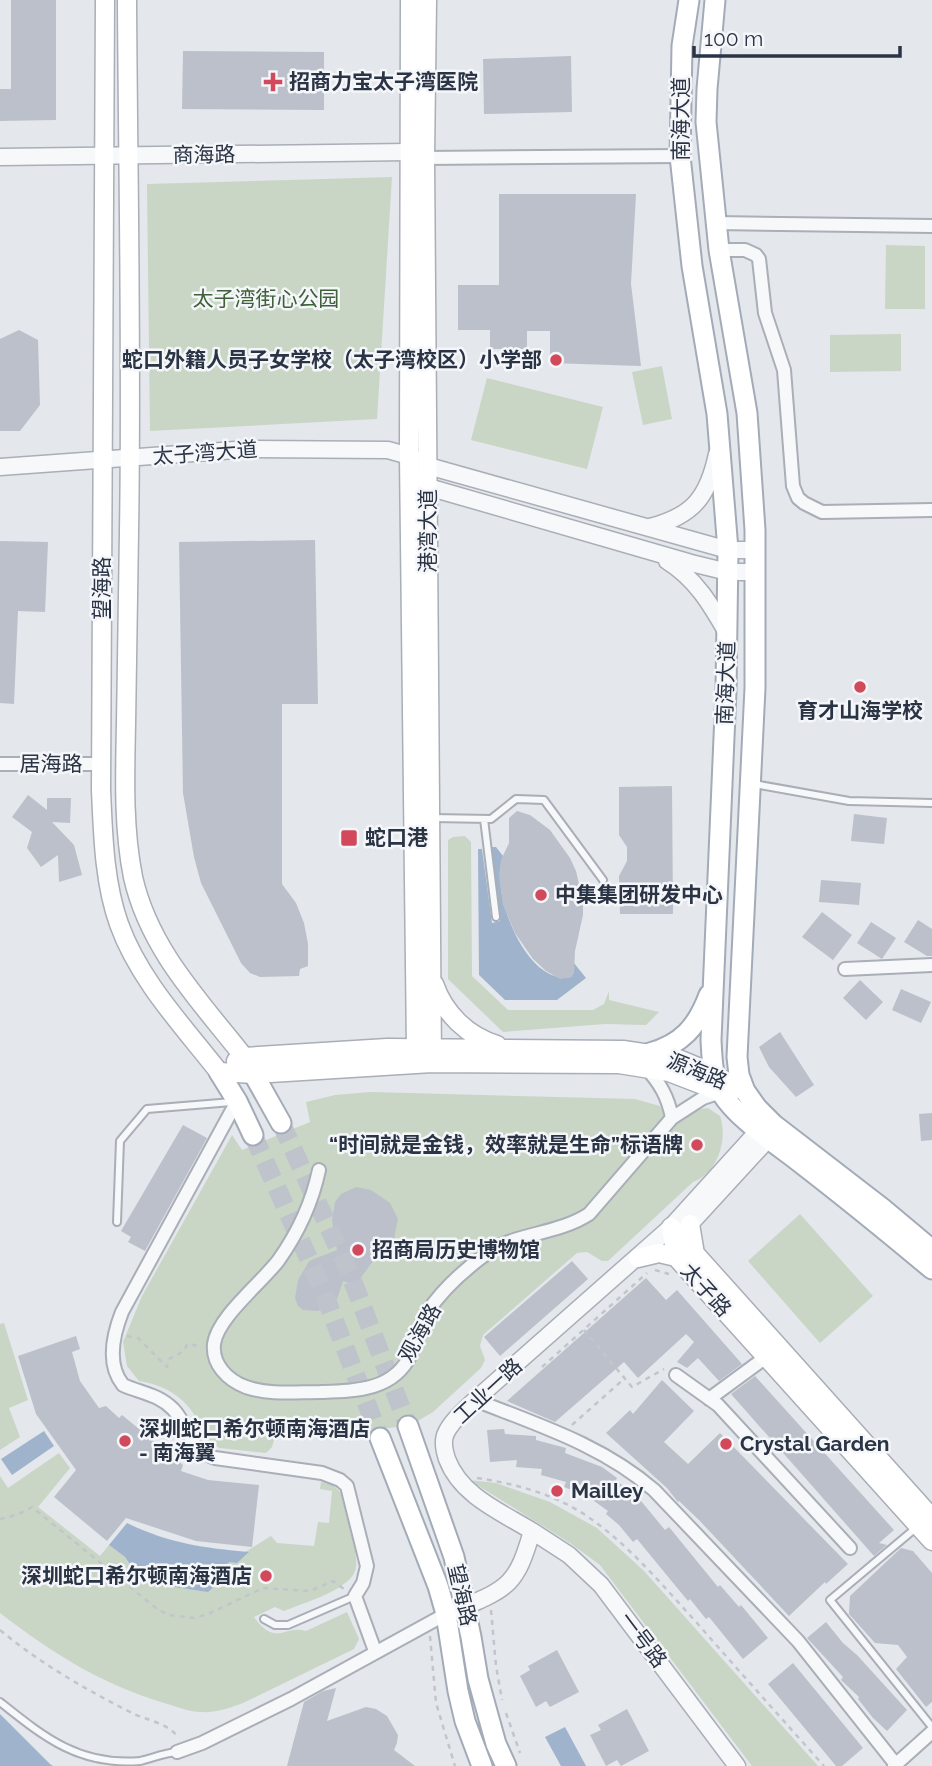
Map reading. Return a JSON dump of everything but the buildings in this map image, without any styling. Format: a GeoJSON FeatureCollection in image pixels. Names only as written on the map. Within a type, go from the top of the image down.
{"type":"FeatureCollection","features":[{"type":"Feature","properties":{"kind":"main road","name":"望海路"},"geometry":{"type":"LineString","coordinates":[[105,0],[101,764],[103,836],[108,881],[119,925],[155,991],[219,1072],[253,1135]]}},
{"type":"Feature","properties":{"kind":"main road","name":"望海路"},"geometry":{"type":"LineString","coordinates":[[127,0],[131,458],[125,789],[133,877],[145,914],[159,944],[180,977],[249,1065],[281,1123]]}},
{"type":"Feature","properties":{"kind":"main road","name":"港湾大道"},"geometry":{"type":"LineString","coordinates":[[410,0],[428,466],[432,978],[426,1053]]}},
{"type":"Feature","properties":{"kind":"main road","name":"港湾大道"},"geometry":{"type":"LineString","coordinates":[[426,1053],[409,456],[417,155],[427,0]]}},
{"type":"Feature","properties":{"kind":"main road","name":"南海大道"},"geometry":{"type":"LineString","coordinates":[[689,0],[681,71],[680,156],[692,265],[720,442],[728,550],[711,1040],[718,1084],[734,1107],[882,1208],[932,1250]]}},
{"type":"Feature","properties":{"kind":"main road","name":"南海大道"},"geometry":{"type":"LineString","coordinates":[[715,0],[706,122],[719,250],[747,413],[756,572],[755,688],[737,1056],[739,1075],[744,1091],[757,1108],[767,1131],[932,1269]]}},
{"type":"Feature","properties":{"kind":"main road"},"geometry":{"type":"LineString","coordinates":[[432,978],[438,995],[461,1026],[482,1039],[507,1049]]}},
{"type":"Feature","properties":{"kind":"main road"},"geometry":{"type":"LineString","coordinates":[[648,1060],[687,1034],[698,1019],[713,984]]}},
{"type":"Feature","properties":{"kind":"main road","name":"源海路"},"geometry":{"type":"LineString","coordinates":[[219,1072],[249,1065],[507,1049],[605,1050],[648,1060]]}},
{"type":"Feature","properties":{"kind":"main road","name":"源海路"},"geometry":{"type":"LineString","coordinates":[[426,1053],[594,1062],[676,1058],[718,1084],[744,1091]]}},
{"type":"Feature","properties":{"kind":"main road"},"geometry":{"type":"LineString","coordinates":[[690,1224],[695,1254]]}},
{"type":"Feature","properties":{"kind":"main road","name":"太子路"},"geometry":{"type":"LineString","coordinates":[[671,1227],[925,1522],[932,1541]]}},
{"type":"Feature","properties":{"kind":"main road","name":"太子路"},"geometry":{"type":"LineString","coordinates":[[671,1227],[676,1257],[766,1357],[925,1522]]}},
{"type":"Feature","properties":{"kind":"main road"},"geometry":{"type":"LineString","coordinates":[[638,1258],[659,1252],[676,1257]]}},
{"type":"Feature","properties":{"kind":"main road","name":"望海路"},"geometry":{"type":"LineString","coordinates":[[408,1426],[448,1536],[466,1606],[481,1691],[496,1744],[513,1760]]}},
{"type":"Feature","properties":{"kind":"main road","name":"望海路"},"geometry":{"type":"LineString","coordinates":[[380,1438],[428,1558],[438,1618],[465,1721],[482,1766]]}},
{"type":"Feature","properties":{"kind":"street","name":"商海路"},"geometry":{"type":"LineString","coordinates":[[0,157],[680,156]]}},
{"type":"Feature","properties":{"kind":"street"},"geometry":{"type":"LineString","coordinates":[[716,223],[932,226]]}},
{"type":"Feature","properties":{"kind":"street"},"geometry":{"type":"LineString","coordinates":[[719,250],[751,252],[762,266],[765,313],[784,370],[791,478],[798,498],[809,507],[822,512],[932,510]]}},
{"type":"Feature","properties":{"kind":"street"},"geometry":{"type":"LineString","coordinates":[[650,527],[677,519],[690,511],[713,474],[720,442]]}},
{"type":"Feature","properties":{"kind":"street","name":"太子湾大道"},"geometry":{"type":"LineString","coordinates":[[0,467],[249,449],[388,450],[409,456],[428,466],[728,550],[755,550]]}},
{"type":"Feature","properties":{"kind":"street"},"geometry":{"type":"LineString","coordinates":[[409,456],[428,487],[728,572],[756,572]]}},
{"type":"Feature","properties":{"kind":"street"},"geometry":{"type":"LineString","coordinates":[[653,552],[691,579],[707,598],[727,634]]}},
{"type":"Feature","properties":{"kind":"street","name":"居海路"},"geometry":{"type":"LineString","coordinates":[[0,764],[101,764]]}},
{"type":"Feature","properties":{"kind":"street"},"geometry":{"type":"LineString","coordinates":[[845,969],[932,965]]}},
{"type":"Feature","properties":{"kind":"street"},"geometry":{"type":"LineString","coordinates":[[648,1060],[666,1095],[671,1118]]}},
{"type":"Feature","properties":{"kind":"street","name":"观海路"},"geometry":{"type":"LineString","coordinates":[[214,1348],[216,1363],[228,1377],[236,1383],[258,1390],[352,1391],[374,1388],[396,1375],[410,1356],[426,1315],[463,1273],[488,1251],[515,1240],[575,1223],[589,1214],[671,1118],[703,1098],[718,1084]]}},
{"type":"Feature","properties":{"kind":"street"},"geometry":{"type":"LineString","coordinates":[[237,1101],[130,1296],[115,1330],[112,1349],[119,1379],[123,1385],[151,1393],[173,1409],[194,1446],[202,1453],[215,1458],[322,1473],[347,1486],[367,1566],[363,1583],[355,1596],[375,1651]]}},
{"type":"Feature","properties":{"kind":"street"},"geometry":{"type":"LineString","coordinates":[[671,1227],[690,1224],[767,1131]]}},
{"type":"Feature","properties":{"kind":"street","name":"工业一路"},"geometry":{"type":"LineString","coordinates":[[532,1531],[471,1493],[450,1465],[444,1450],[447,1431],[475,1400],[638,1258],[767,1131]]}},
{"type":"Feature","properties":{"kind":"street"},"geometry":{"type":"LineString","coordinates":[[214,1348],[214,1340],[221,1324],[269,1272],[293,1239],[311,1200],[319,1170]]}},
{"type":"Feature","properties":{"kind":"street"},"geometry":{"type":"LineString","coordinates":[[709,1399],[766,1357]]}},
{"type":"Feature","properties":{"kind":"street"},"geometry":{"type":"LineString","coordinates":[[676,1375],[718,1405],[850,1548]]}},
{"type":"Feature","properties":{"kind":"street"},"geometry":{"type":"LineString","coordinates":[[475,1400],[561,1434],[618,1461],[654,1490],[798,1641],[896,1765],[932,1730]]}},
{"type":"Feature","properties":{"kind":"street"},"geometry":{"type":"LineString","coordinates":[[177,1752],[202,1743],[291,1699],[375,1651],[499,1590],[517,1574],[523,1564],[532,1531]]}},
{"type":"Feature","properties":{"kind":"street","name":"一号路"},"geometry":{"type":"LineString","coordinates":[[532,1531],[569,1555],[601,1586],[737,1766]]}},
{"type":"Feature","properties":{"kind":"lane"},"geometry":{"type":"LineString","coordinates":[[750,783],[849,802],[932,803]]}},
{"type":"Feature","properties":{"kind":"lane"},"geometry":{"type":"LineString","coordinates":[[430,818],[491,818],[516,799],[544,800],[603,880]]}},
{"type":"Feature","properties":{"kind":"lane"},"geometry":{"type":"LineString","coordinates":[[484,819],[496,917]]}},
{"type":"Feature","properties":{"kind":"lane"},"geometry":{"type":"LineString","coordinates":[[117,1222],[120,1141],[147,1109],[237,1101]]}},
{"type":"Feature","properties":{"kind":"lane"},"geometry":{"type":"LineString","coordinates":[[925,1522],[830,1600],[932,1730]]}},
{"type":"Feature","properties":{"kind":"lane"},"geometry":{"type":"LineString","coordinates":[[264,1619],[275,1625],[288,1625],[355,1596]]}},
{"type":"Feature","properties":{"kind":"lane"},"geometry":{"type":"LineString","coordinates":[[0,1702],[63,1750],[84,1759],[114,1763],[141,1761],[177,1752]]}},
{"type":"Feature","properties":{"kind":"path"},"geometry":{"type":"LineString","coordinates":[[115,1330],[138,1338],[167,1367],[169,1359],[184,1352],[187,1344],[214,1348]]}},
{"type":"Feature","properties":{"kind":"path"},"geometry":{"type":"LineString","coordinates":[[584,1330],[632,1387],[665,1368],[676,1375]]}},
{"type":"Feature","properties":{"kind":"path"},"geometry":{"type":"LineString","coordinates":[[561,1434],[625,1378]]}},
{"type":"Feature","properties":{"kind":"path"},"geometry":{"type":"LineString","coordinates":[[477,1478],[536,1491],[566,1504],[591,1519],[614,1538],[649,1571],[824,1766]]}},
{"type":"Feature","properties":{"kind":"path"},"geometry":{"type":"LineString","coordinates":[[0,1520],[32,1507],[157,1609],[169,1615],[194,1618],[208,1614],[262,1588],[310,1591],[333,1581],[355,1596]]}},
{"type":"Feature","properties":{"kind":"path"},"geometry":{"type":"LineString","coordinates":[[438,1618],[431,1659],[436,1703],[455,1766]]}},
{"type":"Feature","properties":{"kind":"path"},"geometry":{"type":"LineString","coordinates":[[492,1626],[496,1666],[513,1760]]}},
{"type":"Feature","properties":{"kind":"path"},"geometry":{"type":"LineString","coordinates":[[0,1630],[28,1654],[66,1678],[171,1730]]}},
{"type":"Feature","properties":{"kind":"green space","name":"太子湾街心公园"},"geometry":{"type":"Polygon","coordinates":[[[392,177],[377,419],[150,431],[147,184],[392,177]]]}},
{"type":"Feature","properties":{"kind":"green space"},"geometry":{"type":"Polygon","coordinates":[[[886,245],[925,246],[925,309],[885,309],[886,245]]]}},
{"type":"Feature","properties":{"kind":"green space"},"geometry":{"type":"Polygon","coordinates":[[[901,334],[901,371],[830,372],[830,335],[901,334]]]}},
{"type":"Feature","properties":{"kind":"green space"},"geometry":{"type":"Polygon","coordinates":[[[662,366],[672,419],[643,425],[632,372],[662,366]]]}},
{"type":"Feature","properties":{"kind":"green space"},"geometry":{"type":"Polygon","coordinates":[[[487,378],[603,407],[587,469],[471,440],[487,378]]]}},
{"type":"Feature","properties":{"kind":"green space"},"geometry":{"type":"Polygon","coordinates":[[[465,836],[471,842],[472,976],[508,1010],[593,1010],[604,1004],[609,991],[609,1000],[659,1012],[646,1025],[605,1024],[503,1032],[448,979],[448,840],[465,836]]]}},
{"type":"Feature","properties":{"kind":"green space"},"geometry":{"type":"Polygon","coordinates":[[[371,1092],[635,1099],[660,1106],[666,1118],[673,1122],[708,1108],[720,1116],[722,1145],[709,1171],[693,1182],[608,1261],[602,1261],[587,1252],[577,1253],[483,1335],[480,1346],[485,1360],[481,1368],[433,1412],[411,1425],[359,1432],[296,1417],[278,1427],[272,1447],[266,1453],[220,1448],[206,1442],[196,1418],[182,1400],[163,1388],[139,1381],[127,1366],[123,1342],[142,1296],[232,1135],[242,1150],[310,1122],[306,1102],[335,1095],[371,1092]]]}},
{"type":"Feature","properties":{"kind":"green space"},"geometry":{"type":"Polygon","coordinates":[[[800,1214],[873,1296],[820,1343],[748,1261],[800,1214]]]}},
{"type":"Feature","properties":{"kind":"green space"},"geometry":{"type":"Polygon","coordinates":[[[4,1323],[28,1400],[9,1408],[20,1437],[0,1450],[0,1324],[4,1323]]]}},
{"type":"Feature","properties":{"kind":"green space"},"geometry":{"type":"Polygon","coordinates":[[[59,1453],[70,1468],[38,1507],[100,1556],[109,1545],[125,1557],[135,1576],[220,1581],[221,1567],[271,1536],[277,1543],[314,1546],[318,1522],[329,1523],[332,1491],[320,1489],[321,1482],[330,1484],[339,1491],[345,1502],[356,1553],[353,1575],[347,1582],[315,1599],[284,1611],[275,1607],[254,1617],[268,1631],[280,1633],[306,1631],[347,1612],[359,1639],[354,1649],[243,1703],[217,1711],[201,1712],[164,1703],[119,1687],[78,1666],[39,1641],[0,1613],[0,1476],[8,1488],[59,1453]]]}},
{"type":"Feature","properties":{"kind":"green space"},"geometry":{"type":"Polygon","coordinates":[[[469,1480],[496,1483],[550,1502],[597,1528],[644,1571],[818,1766],[752,1766],[600,1565],[570,1543],[469,1480]]]}},
{"type":"Feature","properties":{"kind":"water"},"geometry":{"type":"Polygon","coordinates":[[[491,847],[496,847],[503,856],[501,891],[506,912],[526,952],[539,967],[555,976],[571,977],[574,963],[586,978],[557,1000],[505,1000],[479,975],[478,849],[482,849],[492,923],[500,921],[491,847]]]}},
{"type":"Feature","properties":{"kind":"water"},"geometry":{"type":"Polygon","coordinates":[[[44,1431],[54,1446],[12,1475],[1,1459],[44,1431]]]}},
{"type":"Feature","properties":{"kind":"water"},"geometry":{"type":"Polygon","coordinates":[[[127,1523],[186,1544],[249,1552],[237,1563],[230,1562],[221,1567],[220,1581],[208,1592],[141,1582],[125,1557],[109,1545],[127,1523]]]}},
{"type":"Feature","properties":{"kind":"water"},"geometry":{"type":"Polygon","coordinates":[[[0,1714],[50,1764],[53,1766],[0,1766],[0,1714]]]}},
{"type":"Feature","properties":{"kind":"water"},"geometry":{"type":"Polygon","coordinates":[[[565,1727],[586,1766],[561,1766],[545,1737],[565,1727]]]}},
{"type":"Feature","properties":{"kind":"tunnel"},"geometry":{"type":"LineString","coordinates":[[281,1123],[350,1274],[408,1426]]}},
{"type":"Feature","properties":{"kind":"tunnel"},"geometry":{"type":"LineString","coordinates":[[253,1135],[321,1286],[380,1438]]}},
{"type":"Feature","properties":{"kind":"place","name":"招商力宝太子湾医院"},"geometry":{"type":"Point","coordinates":[273,82]}},
{"type":"Feature","properties":{"kind":"place","name":"蛇口外籍人员子女学校（太子湾校区）小学部"},"geometry":{"type":"Point","coordinates":[556,360]}},
{"type":"Feature","properties":{"kind":"place","name":"育才山海学校"},"geometry":{"type":"Point","coordinates":[860,687]}},
{"type":"Feature","properties":{"kind":"place","name":"蛇口港"},"geometry":{"type":"Point","coordinates":[349,838]}},
{"type":"Feature","properties":{"kind":"place","name":"中集集团研发中心"},"geometry":{"type":"Point","coordinates":[541,895]}},
{"type":"Feature","properties":{"kind":"place","name":"“时间就是金钱，效率就是生命”标语牌"},"geometry":{"type":"Point","coordinates":[697,1145]}},
{"type":"Feature","properties":{"kind":"place","name":"招商局历史博物馆"},"geometry":{"type":"Point","coordinates":[358,1250]}},
{"type":"Feature","properties":{"kind":"place","name":"深圳蛇口希尔顿南海酒店 - 南海翼"},"geometry":{"type":"Point","coordinates":[125,1441]}},
{"type":"Feature","properties":{"kind":"place","name":"Crystal Garden"},"geometry":{"type":"Point","coordinates":[726,1444]}},
{"type":"Feature","properties":{"kind":"place","name":"Mailley"},"geometry":{"type":"Point","coordinates":[557,1491]}},
{"type":"Feature","properties":{"kind":"place","name":"深圳蛇口希尔顿南海酒店"},"geometry":{"type":"Point","coordinates":[266,1576]}}]}
